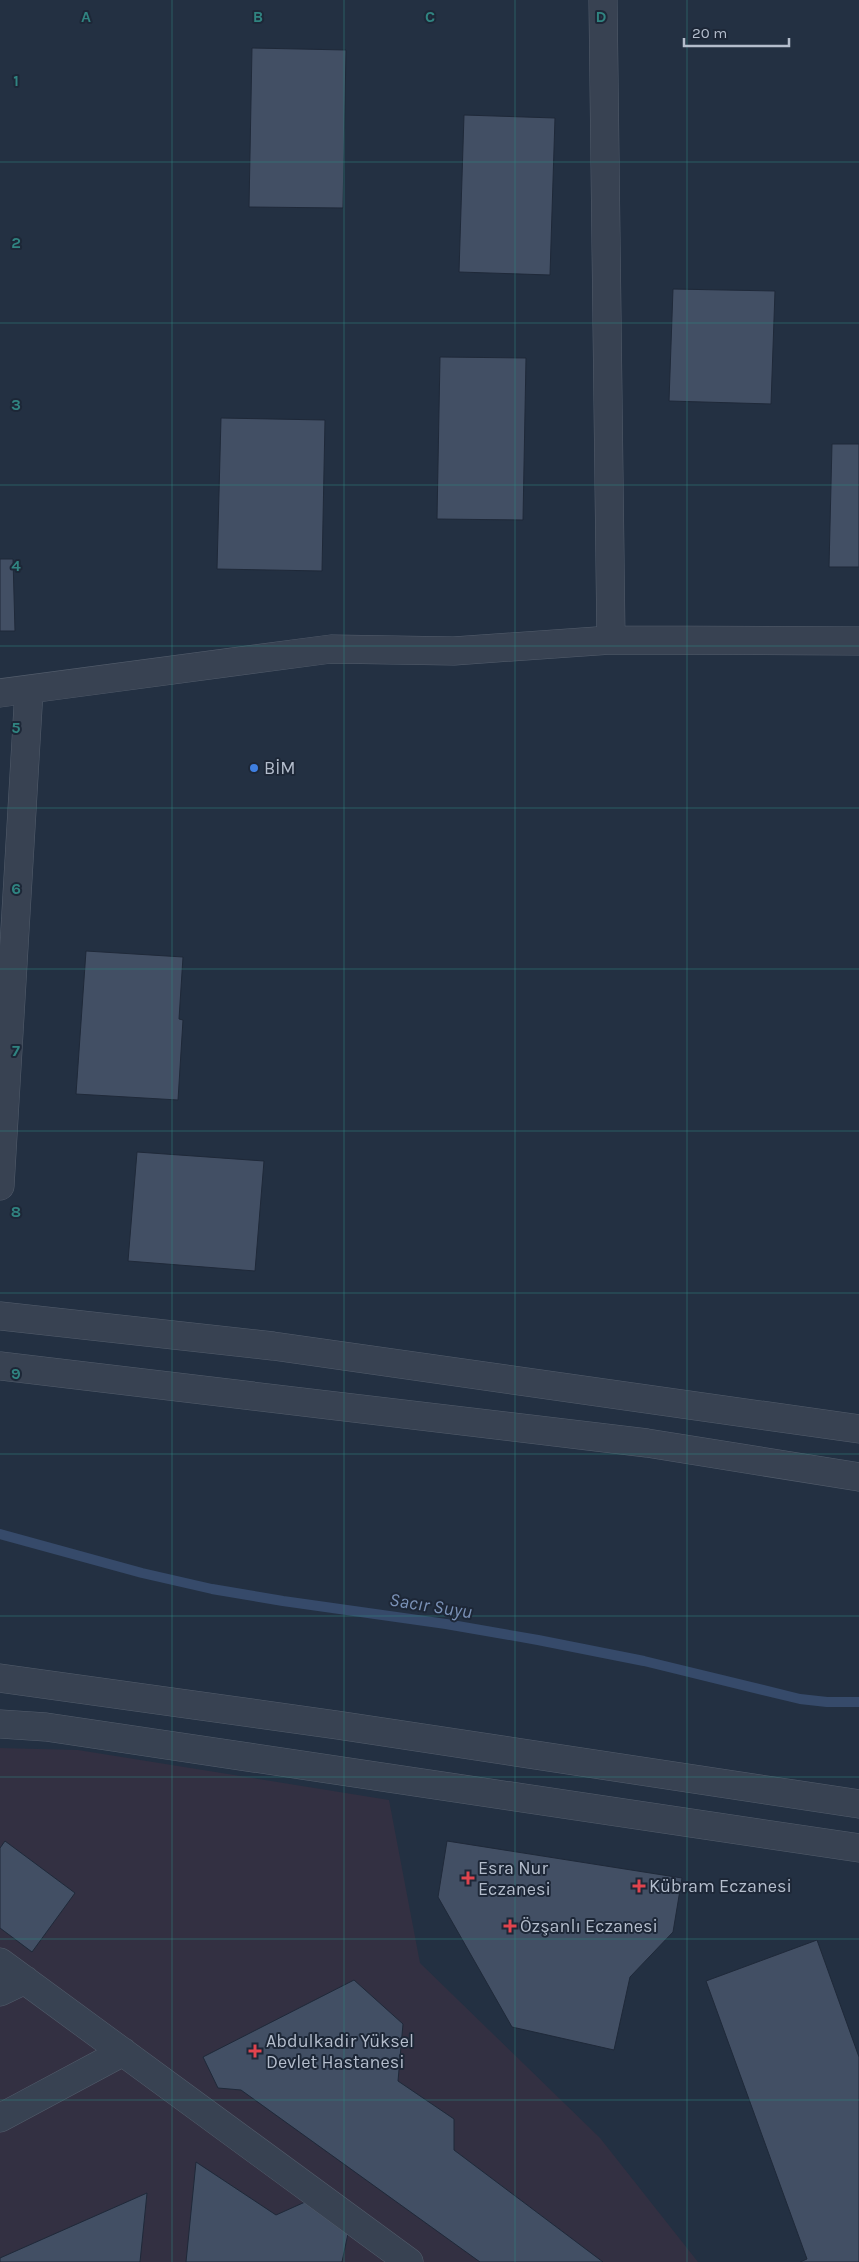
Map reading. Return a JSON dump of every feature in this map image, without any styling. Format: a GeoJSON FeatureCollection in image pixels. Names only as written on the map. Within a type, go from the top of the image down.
{"type":"FeatureCollection","features":[{"type":"Feature","properties":{"kind":"street"},"geometry":{"type":"LineString","coordinates":[[603,0],[611,640]]}},
{"type":"Feature","properties":{"kind":"street"},"geometry":{"type":"LineString","coordinates":[[0,693],[331,649],[454,651],[611,640],[859,641]]}},
{"type":"Feature","properties":{"kind":"street"},"geometry":{"type":"LineString","coordinates":[[0,1186],[29,690]]}},
{"type":"Feature","properties":{"kind":"street"},"geometry":{"type":"LineString","coordinates":[[0,1316],[273,1346],[859,1429]]}},
{"type":"Feature","properties":{"kind":"street"},"geometry":{"type":"LineString","coordinates":[[0,1366],[647,1443],[859,1477]]}},
{"type":"Feature","properties":{"kind":"street"},"geometry":{"type":"LineString","coordinates":[[0,1678],[337,1725],[859,1804]]}},
{"type":"Feature","properties":{"kind":"street"},"geometry":{"type":"LineString","coordinates":[[0,1724],[56,1729],[859,1848]]}},
{"type":"Feature","properties":{"kind":"street"},"geometry":{"type":"LineString","coordinates":[[0,1962],[409,2262]]}},
{"type":"Feature","properties":{"kind":"street"},"geometry":{"type":"LineString","coordinates":[[0,1992],[25,1980]]}},
{"type":"Feature","properties":{"kind":"street"},"geometry":{"type":"LineString","coordinates":[[0,2118],[123,2052]]}},
{"type":"Feature","properties":{"kind":"shaded area","name":"Abdulkadir Yüksel Devlet Hastanesi"},"geometry":{"type":"Polygon","coordinates":[[[0,1748],[78,1750],[389,1800],[420,1963],[600,2138],[698,2262],[0,2262],[0,1748]]]}},
{"type":"Feature","properties":{"kind":"building"},"geometry":{"type":"Polygon","coordinates":[[[252,48],[346,50],[343,208],[249,207],[252,48]]]}},
{"type":"Feature","properties":{"kind":"building"},"geometry":{"type":"Polygon","coordinates":[[[464,115],[555,118],[550,275],[459,272],[464,115]]]}},
{"type":"Feature","properties":{"kind":"building"},"geometry":{"type":"Polygon","coordinates":[[[673,289],[775,291],[771,404],[669,401],[673,289]]]}},
{"type":"Feature","properties":{"kind":"building"},"geometry":{"type":"Polygon","coordinates":[[[440,357],[526,358],[523,520],[437,519],[440,357]]]}},
{"type":"Feature","properties":{"kind":"building"},"geometry":{"type":"Polygon","coordinates":[[[221,418],[325,420],[322,571],[217,569],[221,418]]]}},
{"type":"Feature","properties":{"kind":"building"},"geometry":{"type":"Polygon","coordinates":[[[832,444],[859,444],[859,567],[829,567],[832,444]]]}},
{"type":"Feature","properties":{"kind":"building"},"geometry":{"type":"Polygon","coordinates":[[[0,559],[13,559],[15,631],[0,631],[0,559]]]}},
{"type":"Feature","properties":{"kind":"building"},"geometry":{"type":"Polygon","coordinates":[[[86,951],[183,957],[179,1019],[183,1020],[178,1100],[76,1094],[86,951]]]}},
{"type":"Feature","properties":{"kind":"building"},"geometry":{"type":"Polygon","coordinates":[[[137,1152],[264,1161],[255,1271],[128,1261],[137,1152]]]}},
{"type":"Feature","properties":{"kind":"building"},"geometry":{"type":"Polygon","coordinates":[[[5,1841],[75,1893],[32,1952],[0,1928],[0,1848],[5,1841]]]}},
{"type":"Feature","properties":{"kind":"building"},"geometry":{"type":"Polygon","coordinates":[[[447,1841],[682,1878],[673,1932],[630,1977],[614,2050],[512,2027],[438,1897],[447,1841]]]}},
{"type":"Feature","properties":{"kind":"building"},"geometry":{"type":"Polygon","coordinates":[[[817,1940],[859,2057],[859,2262],[800,2262],[807,2259],[706,1981],[817,1940]]]}},
{"type":"Feature","properties":{"kind":"building"},"geometry":{"type":"Polygon","coordinates":[[[354,1980],[403,2024],[398,2081],[454,2119],[454,2150],[603,2262],[480,2262],[241,2090],[218,2088],[203,2057],[354,1980]]]}},
{"type":"Feature","properties":{"kind":"building"},"geometry":{"type":"Polygon","coordinates":[[[196,2162],[276,2215],[314,2198],[350,2224],[342,2262],[186,2262],[196,2162]]]}},
{"type":"Feature","properties":{"kind":"building"},"geometry":{"type":"Polygon","coordinates":[[[147,2193],[140,2262],[0,2262],[0,2258],[147,2193]]]}},
{"type":"Feature","properties":{"kind":"waterway","name":"Sacır Suyu"},"geometry":{"type":"LineString","coordinates":[[0,1534],[142,1573],[212,1589],[446,1624],[538,1640],[644,1661],[800,1699],[827,1702],[859,1702]]}},
{"type":"Feature","properties":{"kind":"place","name":"BİM"},"geometry":{"type":"Point","coordinates":[254,768]}},
{"type":"Feature","properties":{"kind":"place","name":"Esra Nur Eczanesi"},"geometry":{"type":"Point","coordinates":[468,1878]}},
{"type":"Feature","properties":{"kind":"place","name":"Kübram Eczanesi"},"geometry":{"type":"Point","coordinates":[639,1886]}},
{"type":"Feature","properties":{"kind":"place","name":"Özşanlı Eczanesi"},"geometry":{"type":"Point","coordinates":[510,1926]}},
{"type":"Feature","properties":{"kind":"place","name":"Abdulkadir Yüksel Devlet Hastanesi"},"geometry":{"type":"Point","coordinates":[255,2051]}}]}
